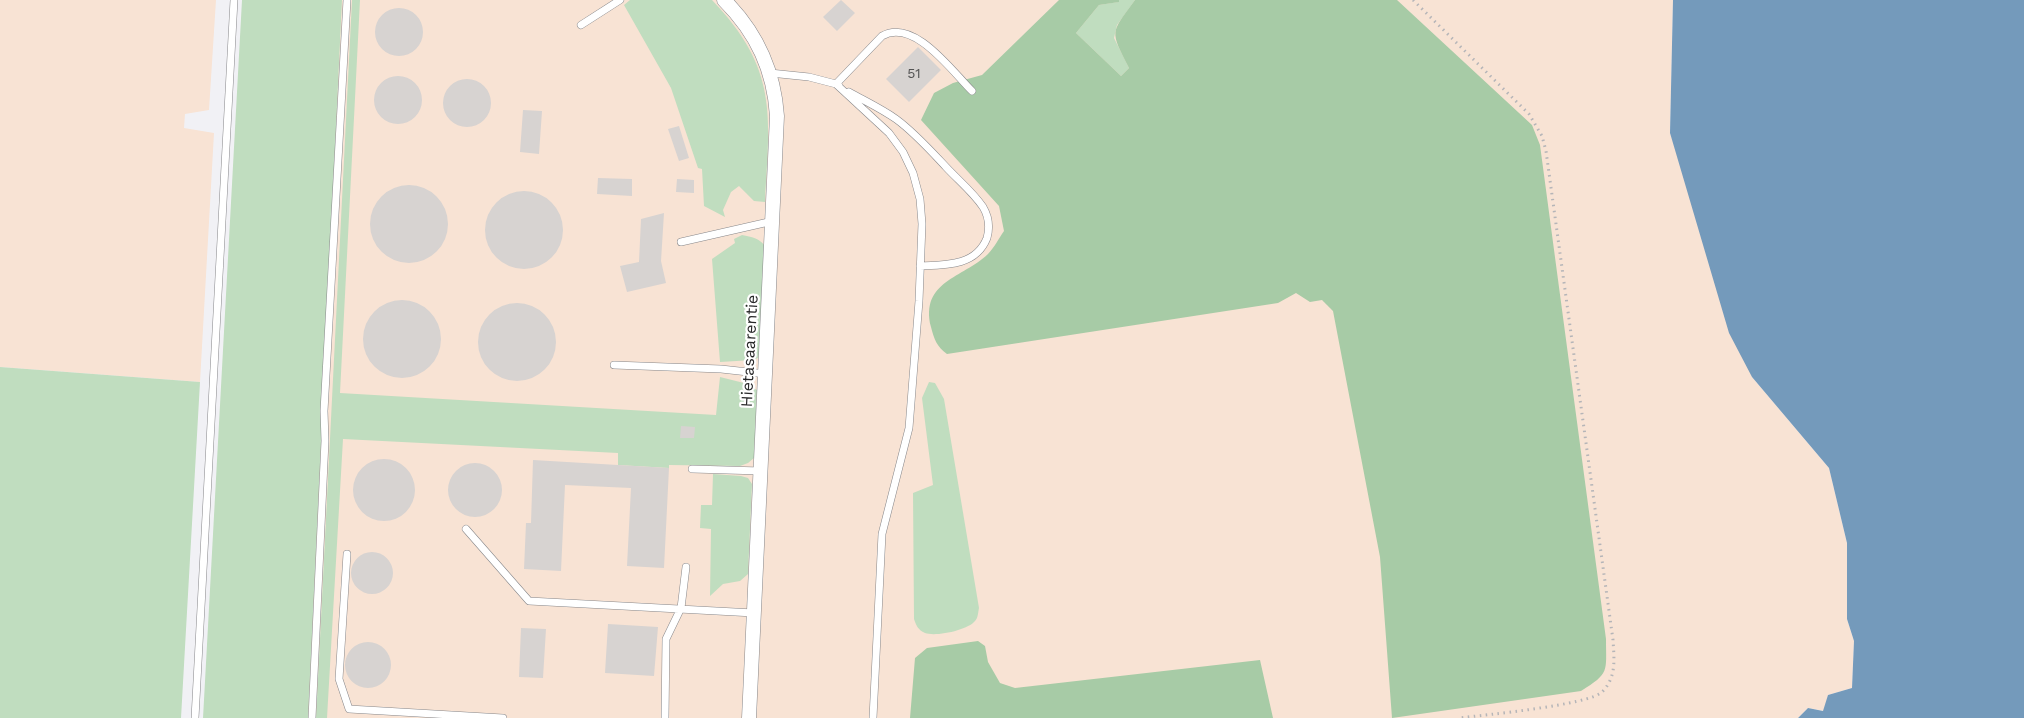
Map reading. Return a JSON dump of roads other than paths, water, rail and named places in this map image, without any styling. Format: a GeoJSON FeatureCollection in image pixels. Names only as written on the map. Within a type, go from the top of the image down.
{"type":"FeatureCollection","features":[{"type":"Feature","properties":{"kind":"street","name":"Hietasaarentie"},"geometry":{"type":"LineString","coordinates":[[724,0],[756,41],[770,73],[777,117],[749,718]]}},
{"type":"Feature","properties":{"kind":"lane"},"geometry":{"type":"LineString","coordinates":[[195,718],[234,0]]}},
{"type":"Feature","properties":{"kind":"lane"},"geometry":{"type":"LineString","coordinates":[[312,718],[324,411],[347,0]]}},
{"type":"Feature","properties":{"kind":"lane"},"geometry":{"type":"LineString","coordinates":[[581,25],[620,0]]}},
{"type":"Feature","properties":{"kind":"lane"},"geometry":{"type":"LineString","coordinates":[[836,84],[882,36],[891,31],[905,33],[927,45],[972,91]]}},
{"type":"Feature","properties":{"kind":"lane"},"geometry":{"type":"LineString","coordinates":[[770,73],[809,77],[836,84],[897,119],[971,193],[986,213],[989,230],[986,241],[977,253],[966,260],[951,265],[920,266]]}},
{"type":"Feature","properties":{"kind":"lane"},"geometry":{"type":"LineString","coordinates":[[836,84],[889,133],[903,152],[914,173],[920,199],[922,224],[909,428],[882,534],[873,718]]}},
{"type":"Feature","properties":{"kind":"lane"},"geometry":{"type":"LineString","coordinates":[[681,242],[773,221]]}},
{"type":"Feature","properties":{"kind":"lane"},"geometry":{"type":"LineString","coordinates":[[614,365],[721,369],[766,374]]}},
{"type":"Feature","properties":{"kind":"lane"},"geometry":{"type":"LineString","coordinates":[[692,469],[761,471]]}},
{"type":"Feature","properties":{"kind":"lane"},"geometry":{"type":"LineString","coordinates":[[466,529],[529,601],[754,613]]}},
{"type":"Feature","properties":{"kind":"lane"},"geometry":{"type":"LineString","coordinates":[[347,554],[339,679],[349,709],[503,718]]}},
{"type":"Feature","properties":{"kind":"lane"},"geometry":{"type":"LineString","coordinates":[[665,718],[666,639],[681,608],[686,567]]}},
{"type":"Feature","properties":{"kind":"water"},"geometry":{"type":"Polygon","coordinates":[[[1673,0],[2024,0],[2024,718],[1798,718],[1808,708],[1823,711],[1828,695],[1852,688],[1854,641],[1847,619],[1847,543],[1829,468],[1752,377],[1729,333],[1670,133],[1673,0]]]}}]}
